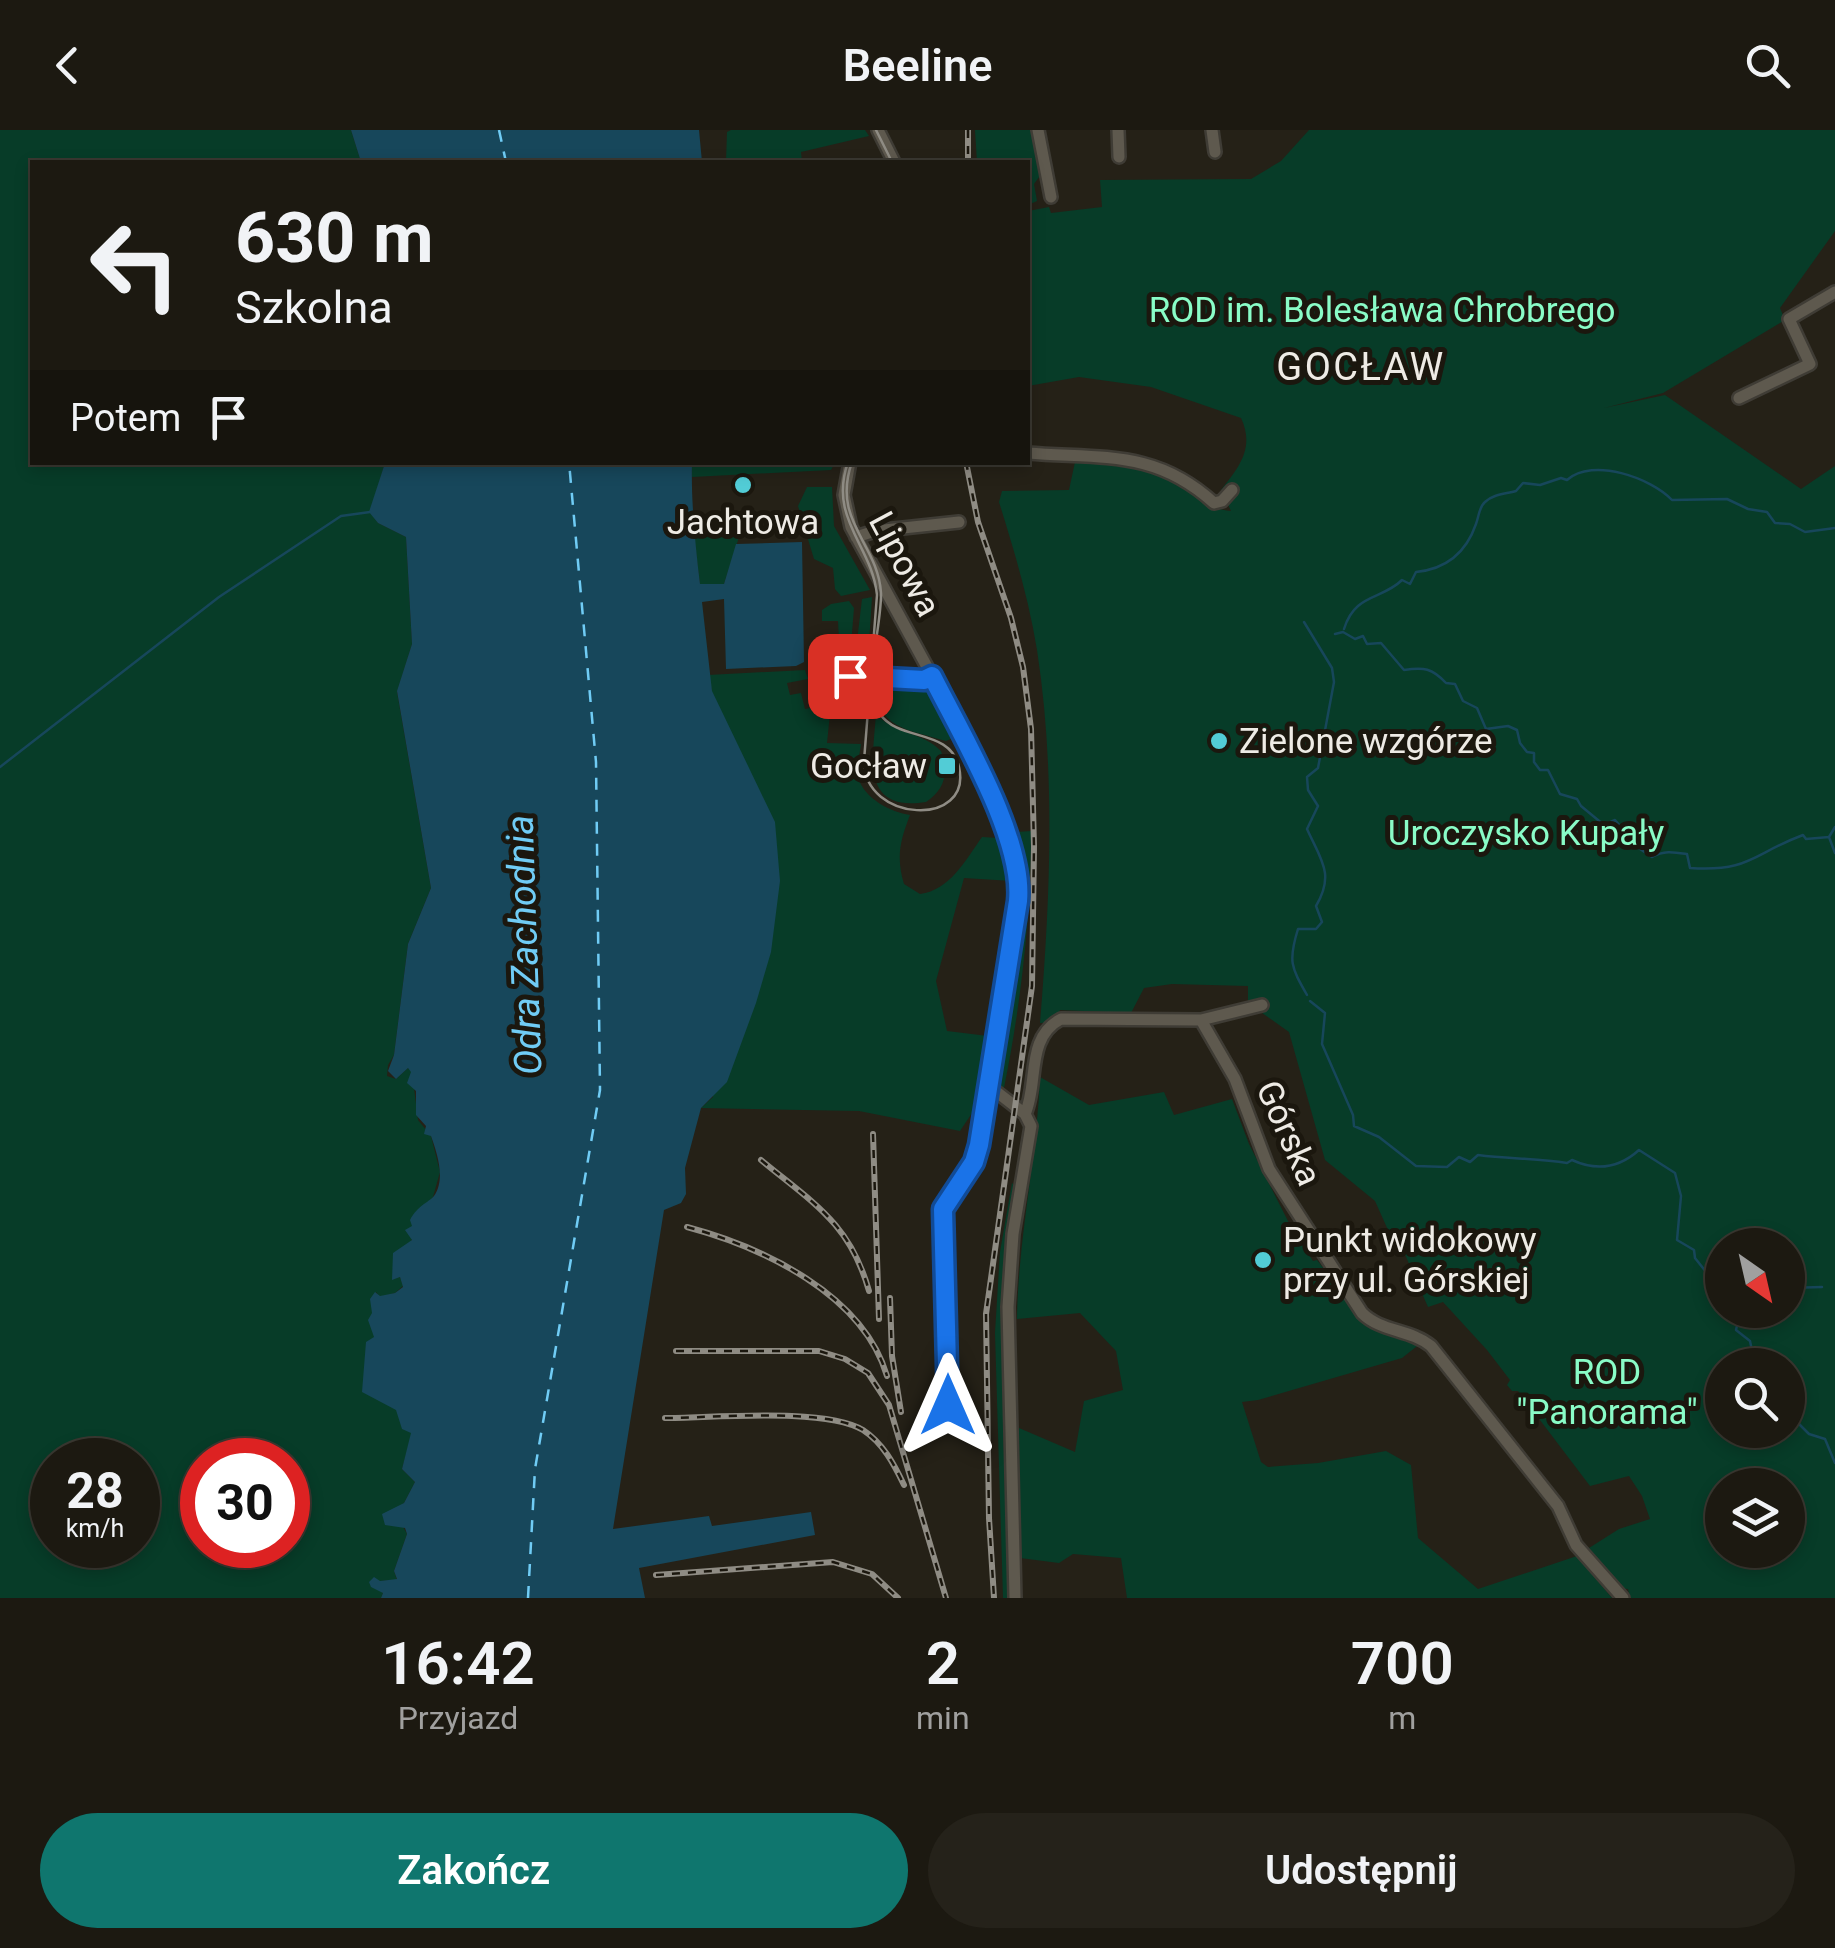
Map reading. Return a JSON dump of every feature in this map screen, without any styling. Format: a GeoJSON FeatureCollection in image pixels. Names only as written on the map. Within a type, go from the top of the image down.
{"type":"FeatureCollection","features":[{"type":"Feature","properties":{"kind":"street"},"geometry":{"type":"LineString","coordinates":[[878,130],[893,160]]}},
{"type":"Feature","properties":{"kind":"street"},"geometry":{"type":"LineString","coordinates":[[1038,130],[1051,197]]}},
{"type":"Feature","properties":{"kind":"street"},"geometry":{"type":"LineString","coordinates":[[1118,130],[1118,156]]}},
{"type":"Feature","properties":{"kind":"street"},"geometry":{"type":"LineString","coordinates":[[1212,130],[1214,152]]}},
{"type":"Feature","properties":{"kind":"street"},"geometry":{"type":"LineString","coordinates":[[1738,398],[1810,364],[1789,319],[1835,292]]}},
{"type":"Feature","properties":{"kind":"street"},"geometry":{"type":"LineString","coordinates":[[1030,453],[1107,456],[1158,467],[1185,478],[1214,503],[1222,502],[1232,490]]}},
{"type":"Feature","properties":{"kind":"street","name":"Lipowa"},"geometry":{"type":"LineString","coordinates":[[849,465],[845,502],[856,537],[932,676],[1008,833],[1018,870],[1018,901],[974,1162],[943,1209],[948,1390],[947,1414],[942,1422]]}},
{"type":"Feature","properties":{"kind":"street"},"geometry":{"type":"LineString","coordinates":[[856,537],[959,522]]}},
{"type":"Feature","properties":{"kind":"street"},"geometry":{"type":"LineString","coordinates":[[834,676],[924,680],[932,676]]}},
{"type":"Feature","properties":{"kind":"street"},"geometry":{"type":"LineString","coordinates":[[1014,1598],[1008,1308],[1014,1234],[1030,1128],[1025,1114],[1039,1042],[1054,1022],[1078,1018],[1201,1020],[1262,1004]]}},
{"type":"Feature","properties":{"kind":"street","name":"Górska"},"geometry":{"type":"LineString","coordinates":[[1201,1020],[1235,1079],[1269,1169],[1352,1300],[1370,1321],[1420,1338],[1431,1346],[1558,1506],[1576,1545],[1624,1598]]}},
{"type":"Feature","properties":{"kind":"street"},"geometry":{"type":"LineString","coordinates":[[989,1086],[1025,1114]]}},
{"type":"Feature","properties":{"kind":"green space"},"geometry":{"type":"Polygon","coordinates":[[[0,130],[351,130],[360,160],[30,160],[30,465],[384,465],[370,512],[378,523],[406,537],[412,644],[397,692],[431,888],[408,944],[394,1055],[387,1076],[396,1079],[408,1068],[412,1072],[418,1120],[431,1136],[440,1172],[433,1197],[412,1226],[412,1239],[393,1279],[400,1277],[403,1286],[380,1297],[376,1292],[374,1327],[381,1365],[394,1402],[412,1433],[402,1469],[415,1482],[404,1503],[394,1510],[407,1534],[394,1571],[397,1580],[380,1581],[378,1588],[383,1593],[381,1598],[0,1598],[0,130]]]}},
{"type":"Feature","properties":{"kind":"green space"},"geometry":{"type":"Polygon","coordinates":[[[865,130],[869,136],[801,152],[802,160],[726,160],[727,132],[865,130]]]}},
{"type":"Feature","properties":{"kind":"green space"},"geometry":{"type":"Polygon","coordinates":[[[975,130],[1033,130],[1042,173],[1034,184],[1037,201],[1030,204],[1030,160],[977,160],[975,130]]]}},
{"type":"Feature","properties":{"kind":"green space","name":"Uroczysko Kupały"},"geometry":{"type":"Polygon","coordinates":[[[1309,130],[1835,130],[1835,231],[1780,308],[1785,320],[1663,393],[1604,408],[1665,395],[1801,489],[1835,466],[1835,1598],[1630,1598],[1628,1589],[1620,1588],[1589,1548],[1619,1529],[1650,1519],[1642,1496],[1629,1476],[1590,1486],[1518,1391],[1507,1385],[1510,1380],[1487,1350],[1443,1302],[1428,1307],[1396,1234],[1388,1230],[1375,1201],[1325,1160],[1289,1032],[1248,1003],[1248,986],[1172,984],[1144,988],[1131,1013],[1060,1010],[1054,1022],[1040,1023],[1048,883],[1047,743],[1034,631],[999,502],[1002,491],[1069,490],[1075,462],[1089,463],[1158,474],[1183,485],[1210,505],[1231,511],[1221,490],[1246,448],[1241,418],[1151,387],[1079,377],[1030,386],[1030,211],[1049,207],[1051,213],[1102,207],[1100,180],[1251,179],[1281,161],[1309,130]]]}},
{"type":"Feature","properties":{"kind":"green space"},"geometry":{"type":"Polygon","coordinates":[[[692,465],[834,465],[831,470],[692,477],[692,465]]]}},
{"type":"Feature","properties":{"kind":"green space"},"geometry":{"type":"Polygon","coordinates":[[[807,487],[832,487],[834,526],[870,590],[841,596],[835,589],[833,568],[814,559],[798,506],[807,487]]]}},
{"type":"Feature","properties":{"kind":"green space"},"geometry":{"type":"Polygon","coordinates":[[[740,534],[724,584],[700,584],[694,537],[740,534]]]}},
{"type":"Feature","properties":{"kind":"green space"},"geometry":{"type":"Polygon","coordinates":[[[872,597],[868,659],[855,658],[862,599],[872,597]]]}},
{"type":"Feature","properties":{"kind":"green space"},"geometry":{"type":"Polygon","coordinates":[[[849,601],[854,608],[850,658],[840,659],[838,621],[822,621],[822,610],[849,601]]]}},
{"type":"Feature","properties":{"kind":"green space"},"geometry":{"type":"Polygon","coordinates":[[[805,670],[808,679],[787,683],[790,695],[801,693],[805,709],[831,704],[827,743],[861,744],[861,785],[872,798],[910,815],[900,849],[904,884],[920,894],[940,887],[956,873],[982,837],[999,838],[1006,852],[1012,881],[964,878],[936,981],[947,1031],[988,1036],[978,1104],[960,1131],[859,1111],[701,1108],[713,1097],[712,691],[708,675],[805,670]]]}},
{"type":"Feature","properties":{"kind":"green space"},"geometry":{"type":"Polygon","coordinates":[[[875,681],[928,684],[953,738],[946,741],[896,724],[881,709],[875,681]]]}},
{"type":"Feature","properties":{"kind":"green space"},"geometry":{"type":"Polygon","coordinates":[[[876,714],[891,726],[926,740],[941,751],[944,780],[926,802],[905,803],[890,799],[880,790],[873,764],[876,714]]]}},
{"type":"Feature","properties":{"kind":"green space"},"geometry":{"type":"Polygon","coordinates":[[[1031,831],[1024,960],[1004,1088],[998,1060],[1025,885],[1017,832],[1031,831]]]}},
{"type":"Feature","properties":{"kind":"green space"},"geometry":{"type":"Polygon","coordinates":[[[1040,1077],[1089,1105],[1164,1092],[1174,1115],[1232,1099],[1249,1144],[1313,1261],[1317,1260],[1369,1326],[1421,1343],[1402,1358],[1242,1402],[1261,1462],[1268,1467],[1318,1463],[1386,1451],[1411,1465],[1418,1538],[1478,1589],[1577,1556],[1612,1598],[1127,1598],[1121,1558],[1073,1554],[1059,1563],[1020,1558],[1019,1428],[1075,1452],[1084,1401],[1123,1390],[1116,1351],[1080,1313],[1017,1319],[1040,1077]]]}},
{"type":"Feature","properties":{"kind":"green space"},"geometry":{"type":"Polygon","coordinates":[[[1012,1183],[1015,1186],[1005,1289],[1003,1392],[1009,1598],[1003,1598],[995,1333],[1000,1252],[1012,1183]]]}},
{"type":"Feature","properties":{"kind":"water"},"geometry":{"type":"Polygon","coordinates":[[[351,130],[699,130],[702,160],[360,160],[351,130]]]}},
{"type":"Feature","properties":{"kind":"water","name":"Odra Zachodnia"},"geometry":{"type":"Polygon","coordinates":[[[384,465],[692,465],[700,584],[724,584],[736,544],[802,542],[804,662],[796,666],[726,669],[724,599],[702,602],[712,691],[775,822],[780,881],[771,952],[756,1003],[727,1082],[701,1108],[685,1168],[686,1194],[681,1203],[664,1210],[613,1529],[709,1516],[712,1526],[811,1512],[815,1535],[639,1568],[645,1598],[381,1598],[383,1593],[369,1582],[374,1577],[380,1581],[397,1579],[394,1571],[407,1534],[405,1528],[385,1525],[382,1514],[404,1503],[415,1482],[402,1469],[411,1433],[402,1429],[396,1410],[362,1392],[366,1342],[374,1337],[368,1320],[372,1313],[370,1299],[375,1292],[380,1296],[403,1287],[400,1277],[392,1280],[393,1253],[412,1240],[405,1230],[412,1226],[410,1220],[416,1211],[434,1196],[440,1174],[431,1136],[424,1134],[426,1126],[416,1115],[416,1091],[407,1083],[411,1072],[408,1068],[396,1079],[388,1071],[394,1055],[408,944],[431,888],[397,691],[412,644],[406,537],[378,523],[369,512],[384,465]]]}},
{"type":"Feature","properties":{"kind":"waterway"},"geometry":{"type":"LineString","coordinates":[[1344,629],[1362,603],[1402,580],[1410,584],[1416,572],[1454,558],[1472,534],[1483,504],[1492,497],[1516,491],[1523,483],[1540,485],[1591,470],[1606,470],[1650,484],[1672,500],[1727,499],[1748,509],[1767,512],[1775,523],[1790,524],[1805,532],[1835,528]]}},
{"type":"Feature","properties":{"kind":"waterway"},"geometry":{"type":"LineString","coordinates":[[0,767],[219,597],[341,516],[370,512]]}},
{"type":"Feature","properties":{"kind":"waterway"},"geometry":{"type":"LineString","coordinates":[[1304,622],[1332,668],[1334,682],[1318,768],[1307,777],[1308,790],[1318,806],[1307,829],[1325,876],[1316,906],[1322,922],[1316,929],[1298,929],[1293,949],[1294,970],[1307,995]]}},
{"type":"Feature","properties":{"kind":"waterway"},"geometry":{"type":"LineString","coordinates":[[1335,634],[1343,632],[1355,639],[1363,636],[1367,644],[1381,643],[1404,670],[1427,670],[1446,683],[1455,684],[1463,701],[1477,708],[1486,729],[1508,726],[1517,730],[1520,743],[1527,752],[1534,753],[1540,770],[1548,770],[1560,794],[1577,799],[1604,825],[1615,820],[1652,857],[1665,852],[1687,854],[1690,868],[1726,867],[1803,835],[1806,839],[1829,837],[1835,827]]}},
{"type":"Feature","properties":{"kind":"waterway"},"geometry":{"type":"LineString","coordinates":[[1829,837],[1835,853]]}},
{"type":"Feature","properties":{"kind":"waterway"},"geometry":{"type":"LineString","coordinates":[[1310,1001],[1325,1013],[1322,1044],[1353,1115],[1354,1126],[1379,1137],[1416,1166],[1447,1167],[1459,1157],[1470,1162],[1478,1155],[1567,1163],[1572,1160],[1607,1166],[1639,1150],[1675,1173],[1681,1196],[1677,1240],[1694,1250],[1705,1271]]}},
{"type":"Feature","properties":{"kind":"waterway"},"geometry":{"type":"LineString","coordinates":[[1805,1288],[1822,1287]]}},
{"type":"Feature","properties":{"kind":"waterway"},"geometry":{"type":"LineString","coordinates":[[1736,1328],[1750,1341],[1751,1348]]}},
{"type":"Feature","properties":{"kind":"waterway"},"geometry":{"type":"LineString","coordinates":[[1805,1430],[1825,1439],[1835,1463]]}},
{"type":"Feature","properties":{"kind":"ferry route"},"geometry":{"type":"LineString","coordinates":[[499,130],[506,160]]}},
{"type":"Feature","properties":{"kind":"ferry route"},"geometry":{"type":"LineString","coordinates":[[528,1598],[535,1469],[600,1090],[596,762],[569,465]]}},
{"type":"Feature","properties":{"kind":"tram line"},"geometry":{"type":"LineString","coordinates":[[876,130],[891,160]]}},
{"type":"Feature","properties":{"kind":"tram line"},"geometry":{"type":"LineString","coordinates":[[847,465],[843,500],[877,595],[864,761],[869,782],[881,797],[898,806],[935,808],[950,801],[959,787],[959,767],[954,755],[935,740],[888,723],[875,703],[873,673],[881,593],[878,575],[847,500],[851,465]]}},
{"type":"Feature","properties":{"kind":"railway"},"geometry":{"type":"LineString","coordinates":[[968,130],[968,160]]}},
{"type":"Feature","properties":{"kind":"railway"},"geometry":{"type":"LineString","coordinates":[[967,465],[978,522],[1011,618],[1023,667],[1031,729],[1034,846],[1032,986],[986,1314],[994,1598]]}},
{"type":"Feature","properties":{"kind":"railway"},"geometry":{"type":"LineString","coordinates":[[873,1134],[879,1319]]}},
{"type":"Feature","properties":{"kind":"railway"},"geometry":{"type":"LineString","coordinates":[[761,1160],[813,1202],[840,1231],[869,1291]]}},
{"type":"Feature","properties":{"kind":"railway"},"geometry":{"type":"LineString","coordinates":[[687,1227],[777,1261],[833,1298],[875,1347],[887,1376]]}},
{"type":"Feature","properties":{"kind":"railway"},"geometry":{"type":"LineString","coordinates":[[890,1298],[892,1356],[901,1412]]}},
{"type":"Feature","properties":{"kind":"railway"},"geometry":{"type":"LineString","coordinates":[[676,1351],[819,1351],[845,1359],[868,1373],[889,1405],[946,1598]]}},
{"type":"Feature","properties":{"kind":"railway"},"geometry":{"type":"LineString","coordinates":[[665,1418],[796,1416],[846,1423],[876,1441],[904,1485]]}},
{"type":"Feature","properties":{"kind":"railway"},"geometry":{"type":"LineString","coordinates":[[656,1575],[833,1562],[872,1574],[898,1598]]}},
{"type":"Feature","properties":{"kind":"place","name":"Jachtowa"},"geometry":{"type":"Point","coordinates":[743,485]}},
{"type":"Feature","properties":{"kind":"place","name":"Zielone wzgórze"},"geometry":{"type":"Point","coordinates":[1219,741]}},
{"type":"Feature","properties":{"kind":"place","name":"Gocław"},"geometry":{"type":"Point","coordinates":[947,766]}},
{"type":"Feature","properties":{"kind":"place","name":"Punkt widokowy przy ul. Górskiej"},"geometry":{"type":"Point","coordinates":[1263,1260]}},
{"type":"Feature","properties":{"kind":"district","name":"GOCŁAW"},"geometry":{"type":"Point","coordinates":[1361,367]}},
{"type":"Feature","properties":{"kind":"route"},"geometry":{"type":"LineString","coordinates":[[850,676],[924,680],[932,676],[1008,833],[1018,870],[1018,901],[979,1145],[974,1162],[943,1209],[948,1405]]}},
{"type":"Feature","properties":{"kind":"park label","name":"ROD im. Bolesława Chrobrego"},"geometry":{"type":"Point","coordinates":[1382,310]}},
{"type":"Feature","properties":{"kind":"park label","name":"ROD \"Panorama\""},"geometry":{"type":"Point","coordinates":[1607,1392]}}]}
